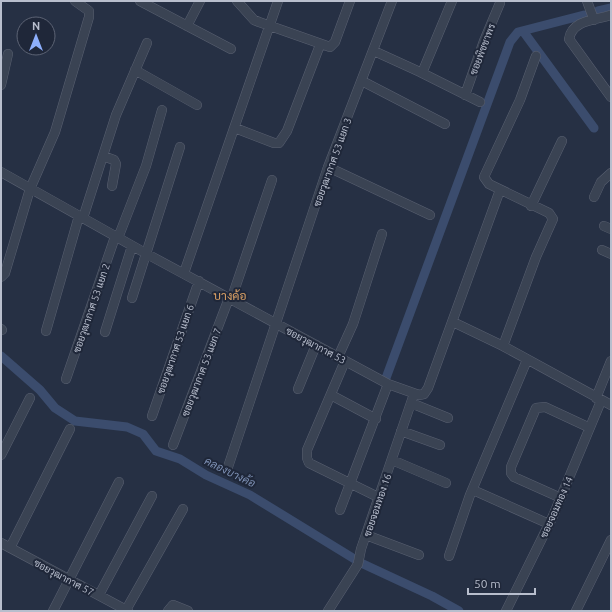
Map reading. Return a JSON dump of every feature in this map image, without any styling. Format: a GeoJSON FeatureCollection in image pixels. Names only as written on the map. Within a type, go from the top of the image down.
{"type":"FeatureCollection","features":[{"type":"Feature","properties":{"kind":"street"},"geometry":{"type":"LineString","coordinates":[[1,277],[5,273],[30,189],[55,132],[89,17],[89,11],[86,7],[75,1]]}},
{"type":"Feature","properties":{"kind":"street"},"geometry":{"type":"LineString","coordinates":[[140,1],[231,49]]}},
{"type":"Feature","properties":{"kind":"street"},"geometry":{"type":"LineString","coordinates":[[187,26],[200,1]]}},
{"type":"Feature","properties":{"kind":"street"},"geometry":{"type":"LineString","coordinates":[[237,1],[254,20],[320,45],[330,47],[335,42],[350,1]]}},
{"type":"Feature","properties":{"kind":"street"},"geometry":{"type":"LineString","coordinates":[[184,273],[278,1]]}},
{"type":"Feature","properties":{"kind":"street","name":"ซอยวุฒากาศ 53 แยก 3"},"geometry":{"type":"LineString","coordinates":[[227,470],[328,167],[392,1]]}},
{"type":"Feature","properties":{"kind":"street"},"geometry":{"type":"LineString","coordinates":[[422,73],[452,1]]}},
{"type":"Feature","properties":{"kind":"street"},"geometry":{"type":"LineString","coordinates":[[587,1],[594,20]]}},
{"type":"Feature","properties":{"kind":"street","name":"ซอยพิชชาพร"},"geometry":{"type":"LineString","coordinates":[[465,95],[484,41],[500,3]]}},
{"type":"Feature","properties":{"kind":"street"},"geometry":{"type":"LineString","coordinates":[[611,15],[577,25],[570,31],[569,39],[611,97]]}},
{"type":"Feature","properties":{"kind":"street"},"geometry":{"type":"LineString","coordinates":[[46,331],[81,217],[116,115],[147,43]]}},
{"type":"Feature","properties":{"kind":"street"},"geometry":{"type":"LineString","coordinates":[[235,128],[274,143],[279,143],[288,131],[320,45]]}},
{"type":"Feature","properties":{"kind":"street"},"geometry":{"type":"LineString","coordinates":[[374,51],[480,102]]}},
{"type":"Feature","properties":{"kind":"street"},"geometry":{"type":"LineString","coordinates":[[1,84],[8,54]]}},
{"type":"Feature","properties":{"kind":"street"},"geometry":{"type":"LineString","coordinates":[[503,346],[536,257],[553,219],[549,213],[500,190],[486,181],[484,177],[520,100],[536,56]]}},
{"type":"Feature","properties":{"kind":"street"},"geometry":{"type":"LineString","coordinates":[[135,70],[197,105]]}},
{"type":"Feature","properties":{"kind":"street"},"geometry":{"type":"LineString","coordinates":[[362,81],[445,124]]}},
{"type":"Feature","properties":{"kind":"street","name":"ซอยวุฒากาศ 53 แยก 2"},"geometry":{"type":"LineString","coordinates":[[66,379],[116,237],[146,166],[162,110]]}},
{"type":"Feature","properties":{"kind":"street"},"geometry":{"type":"LineString","coordinates":[[532,206],[562,141]]}},
{"type":"Feature","properties":{"kind":"street"},"geometry":{"type":"LineString","coordinates":[[132,298],[180,146]]}},
{"type":"Feature","properties":{"kind":"street"},"geometry":{"type":"LineString","coordinates":[[103,156],[114,160],[116,164],[112,186]]}},
{"type":"Feature","properties":{"kind":"street"},"geometry":{"type":"LineString","coordinates":[[328,167],[430,215]]}},
{"type":"Feature","properties":{"kind":"street","name":"ซอยวุฒากาศ 53"},"geometry":{"type":"LineString","coordinates":[[1,172],[132,246],[276,324],[388,384],[414,394]]}},
{"type":"Feature","properties":{"kind":"street"},"geometry":{"type":"LineString","coordinates":[[594,197],[601,182],[611,173]]}},
{"type":"Feature","properties":{"kind":"street","name":"ซอยวุฒากาศ 53 แยก 7"},"geometry":{"type":"LineString","coordinates":[[173,445],[230,299],[272,180]]}},
{"type":"Feature","properties":{"kind":"street"},"geometry":{"type":"LineString","coordinates":[[414,394],[424,394],[428,388],[500,190]]}},
{"type":"Feature","properties":{"kind":"street"},"geometry":{"type":"LineString","coordinates":[[380,498],[309,463],[307,458],[308,450],[331,395],[382,234]]}},
{"type":"Feature","properties":{"kind":"street","name":"ซอยวุฒากาศ 53 แยก 2"},"geometry":{"type":"LineString","coordinates":[[106,332],[132,246]]}},
{"type":"Feature","properties":{"kind":"street","name":"ซอยวุฒากาศ 53 แยก 6"},"geometry":{"type":"LineString","coordinates":[[152,416],[199,281]]}},
{"type":"Feature","properties":{"kind":"street"},"geometry":{"type":"LineString","coordinates":[[453,322],[503,346],[526,360],[611,405]]}},
{"type":"Feature","properties":{"kind":"street"},"geometry":{"type":"LineString","coordinates":[[298,389],[316,345]]}},
{"type":"Feature","properties":{"kind":"street"},"geometry":{"type":"LineString","coordinates":[[449,556],[473,490],[526,360]]}},
{"type":"Feature","properties":{"kind":"street","name":"ซอยจอมทอง 14"},"geometry":{"type":"LineString","coordinates":[[506,611],[549,524],[560,498],[588,427],[611,361]]}},
{"type":"Feature","properties":{"kind":"street"},"geometry":{"type":"LineString","coordinates":[[340,510],[376,419],[388,384]]}},
{"type":"Feature","properties":{"kind":"street","name":"ซอยจอมทอง 16"},"geometry":{"type":"LineString","coordinates":[[328,611],[358,564],[361,549],[380,498],[414,394]]}},
{"type":"Feature","properties":{"kind":"street"},"geometry":{"type":"LineString","coordinates":[[331,395],[376,419]]}},
{"type":"Feature","properties":{"kind":"street"},"geometry":{"type":"LineString","coordinates":[[1,455],[30,398]]}},
{"type":"Feature","properties":{"kind":"street"},"geometry":{"type":"LineString","coordinates":[[411,403],[448,418]]}},
{"type":"Feature","properties":{"kind":"street"},"geometry":{"type":"LineString","coordinates":[[560,498],[514,477],[511,473],[514,460],[536,408],[545,407],[588,427]]}},
{"type":"Feature","properties":{"kind":"street"},"geometry":{"type":"LineString","coordinates":[[10,548],[70,429]]}},
{"type":"Feature","properties":{"kind":"street"},"geometry":{"type":"LineString","coordinates":[[402,431],[440,445]]}},
{"type":"Feature","properties":{"kind":"street"},"geometry":{"type":"LineString","coordinates":[[392,460],[446,483]]}},
{"type":"Feature","properties":{"kind":"street"},"geometry":{"type":"LineString","coordinates":[[53,611],[119,482]]}},
{"type":"Feature","properties":{"kind":"street"},"geometry":{"type":"LineString","coordinates":[[473,490],[549,524]]}},
{"type":"Feature","properties":{"kind":"street"},"geometry":{"type":"LineString","coordinates":[[99,595],[152,496]]}},
{"type":"Feature","properties":{"kind":"street"},"geometry":{"type":"LineString","coordinates":[[127,610],[183,509]]}},
{"type":"Feature","properties":{"kind":"street"},"geometry":{"type":"LineString","coordinates":[[366,535],[419,555]]}},
{"type":"Feature","properties":{"kind":"street"},"geometry":{"type":"LineString","coordinates":[[576,611],[611,540]]}},
{"type":"Feature","properties":{"kind":"street","name":"ซอยวุฒากาศ 57"},"geometry":{"type":"LineString","coordinates":[[1,543],[127,610]]}},
{"type":"Feature","properties":{"kind":"street"},"geometry":{"type":"LineString","coordinates":[[168,611],[173,605],[188,611]]}},
{"type":"Feature","properties":{"kind":"waterway"},"geometry":{"type":"LineString","coordinates":[[598,11],[611,8]]}},
{"type":"Feature","properties":{"kind":"waterway"},"geometry":{"type":"LineString","coordinates":[[386,378],[510,42],[518,32],[584,15]]}},
{"type":"Feature","properties":{"kind":"waterway"},"geometry":{"type":"LineString","coordinates":[[523,31],[594,128]]}},
{"type":"Feature","properties":{"kind":"waterway","name":"คลองบางค้อ"},"geometry":{"type":"LineString","coordinates":[[1,356],[40,390],[55,408],[75,421],[127,427],[143,434],[156,451],[180,459],[206,475],[250,495],[361,563],[432,596],[459,611]]}},
{"type":"Feature","properties":{"kind":"district","name":"บางค้อ"},"geometry":{"type":"Point","coordinates":[230,296]}}]}
